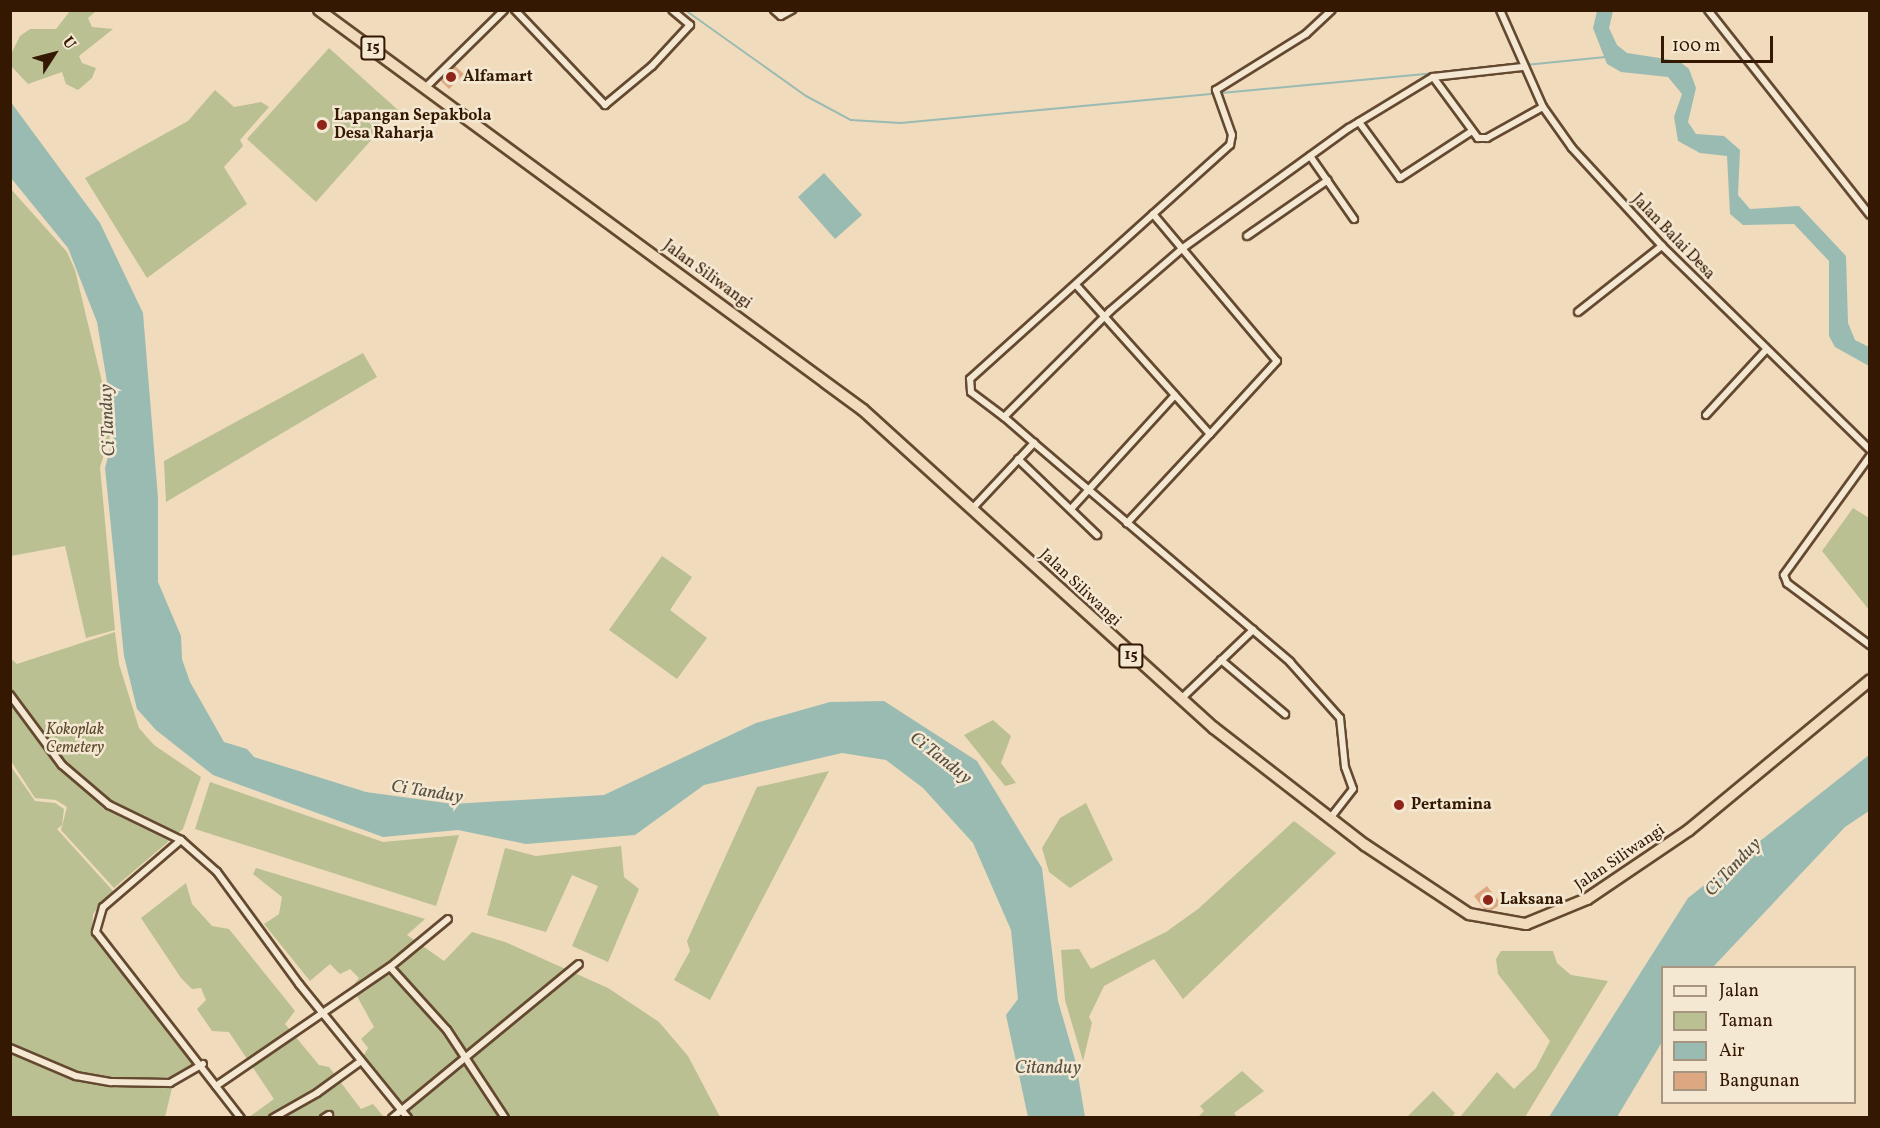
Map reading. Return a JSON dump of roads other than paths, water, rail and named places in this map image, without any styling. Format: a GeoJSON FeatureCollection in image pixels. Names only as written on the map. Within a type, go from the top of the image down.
{"type":"FeatureCollection","features":[{"type":"Feature","properties":{"kind":"highway","name":"Jalan Siliwangi"},"geometry":{"type":"LineString","coordinates":[[319,10],[810,369],[972,509],[1181,699],[1330,818],[1469,914],[1501,922],[1541,921],[1598,893],[1689,830],[1869,680]]}},
{"type":"Feature","properties":{"kind":"street"},"geometry":{"type":"LineString","coordinates":[[425,88],[504,10]]}},
{"type":"Feature","properties":{"kind":"street"},"geometry":{"type":"LineString","coordinates":[[515,10],[605,105],[690,25],[672,10]]}},
{"type":"Feature","properties":{"kind":"street"},"geometry":{"type":"LineString","coordinates":[[774,10],[781,16],[792,10]]}},
{"type":"Feature","properties":{"kind":"street"},"geometry":{"type":"LineString","coordinates":[[1330,818],[1353,789],[1345,767],[1344,725],[1290,662],[1004,417],[971,392],[968,384],[1233,141],[1216,93],[1306,34],[1332,10]]}},
{"type":"Feature","properties":{"kind":"street","name":"Jalan Balai Desa"},"geometry":{"type":"LineString","coordinates":[[1500,10],[1522,66],[1543,107],[1572,148],[1662,246],[1869,450]]}},
{"type":"Feature","properties":{"kind":"street"},"geometry":{"type":"LineString","coordinates":[[1708,10],[1869,215]]}},
{"type":"Feature","properties":{"kind":"street"},"geometry":{"type":"LineString","coordinates":[[1714,17],[1721,10]]}},
{"type":"Feature","properties":{"kind":"street"},"geometry":{"type":"LineString","coordinates":[[1004,417],[1105,316],[1183,248],[1359,122],[1433,77],[1522,66]]}},
{"type":"Feature","properties":{"kind":"street"},"geometry":{"type":"LineString","coordinates":[[1433,77],[1472,131],[1488,138],[1543,107]]}},
{"type":"Feature","properties":{"kind":"street"},"geometry":{"type":"LineString","coordinates":[[1359,122],[1400,178],[1472,131]]}},
{"type":"Feature","properties":{"kind":"street"},"geometry":{"type":"LineString","coordinates":[[1310,156],[1354,219]]}},
{"type":"Feature","properties":{"kind":"street"},"geometry":{"type":"LineString","coordinates":[[1247,236],[1328,180]]}},
{"type":"Feature","properties":{"kind":"street"},"geometry":{"type":"LineString","coordinates":[[1127,523],[1277,362],[1153,213]]}},
{"type":"Feature","properties":{"kind":"street"},"geometry":{"type":"LineString","coordinates":[[1578,312],[1662,246]]}},
{"type":"Feature","properties":{"kind":"street"},"geometry":{"type":"LineString","coordinates":[[1077,286],[1210,434]]}},
{"type":"Feature","properties":{"kind":"street"},"geometry":{"type":"LineString","coordinates":[[1706,415],[1766,350]]}},
{"type":"Feature","properties":{"kind":"street"},"geometry":{"type":"LineString","coordinates":[[1071,509],[1175,395]]}},
{"type":"Feature","properties":{"kind":"street"},"geometry":{"type":"LineString","coordinates":[[972,509],[1034,443]]}},
{"type":"Feature","properties":{"kind":"street"},"geometry":{"type":"LineString","coordinates":[[1869,456],[1784,575],[1787,583],[1869,645]]}},
{"type":"Feature","properties":{"kind":"street"},"geometry":{"type":"LineString","coordinates":[[1018,459],[1097,535]]}},
{"type":"Feature","properties":{"kind":"street"},"geometry":{"type":"LineString","coordinates":[[1181,699],[1253,630]]}},
{"type":"Feature","properties":{"kind":"street"},"geometry":{"type":"LineString","coordinates":[[1221,660],[1286,714]]}},
{"type":"Feature","properties":{"kind":"street"},"geometry":{"type":"LineString","coordinates":[[10,694],[62,765],[109,805],[181,840],[217,872],[361,1061],[408,1118]]}},
{"type":"Feature","properties":{"kind":"street"},"geometry":{"type":"LineString","coordinates":[[181,840],[103,907],[95,924],[100,940],[203,1065],[241,1118]]}},
{"type":"Feature","properties":{"kind":"street"},"geometry":{"type":"LineString","coordinates":[[216,1086],[325,1014],[390,967],[448,919]]}},
{"type":"Feature","properties":{"kind":"street"},"geometry":{"type":"LineString","coordinates":[[392,1118],[464,1062],[579,964]]}},
{"type":"Feature","properties":{"kind":"street"},"geometry":{"type":"LineString","coordinates":[[390,967],[447,1030],[464,1062],[505,1118]]}},
{"type":"Feature","properties":{"kind":"street"},"geometry":{"type":"LineString","coordinates":[[10,1048],[76,1076],[111,1082],[170,1083],[203,1065]]}},
{"type":"Feature","properties":{"kind":"street"},"geometry":{"type":"LineString","coordinates":[[273,1118],[317,1094],[361,1061]]}},
{"type":"Feature","properties":{"kind":"water"},"geometry":{"type":"Polygon","coordinates":[[[1597,11],[1613,11],[1609,28],[1617,45],[1627,53],[1679,61],[1689,69],[1696,88],[1688,122],[1696,134],[1724,136],[1740,150],[1738,195],[1750,209],[1799,206],[1846,256],[1848,323],[1855,340],[1869,347],[1869,366],[1835,347],[1829,336],[1829,261],[1794,224],[1743,225],[1730,214],[1727,156],[1700,153],[1678,141],[1674,117],[1682,94],[1668,77],[1621,72],[1607,64],[1593,28],[1597,11]]]}},
{"type":"Feature","properties":{"kind":"water","name":"Citanduy"},"geometry":{"type":"Polygon","coordinates":[[[10,101],[100,223],[143,313],[158,498],[158,582],[181,636],[182,659],[190,682],[224,742],[247,749],[254,757],[366,792],[453,804],[604,795],[756,723],[830,702],[884,701],[977,761],[1042,868],[1058,1001],[1076,1063],[1085,1117],[1028,1117],[1006,1015],[1018,999],[1011,930],[973,843],[923,788],[886,760],[842,753],[704,785],[635,835],[526,844],[458,830],[383,837],[213,775],[156,730],[137,709],[124,656],[105,468],[115,430],[97,322],[68,248],[11,178],[10,101]]]}},
{"type":"Feature","properties":{"kind":"water"},"geometry":{"type":"Polygon","coordinates":[[[824,173],[862,215],[835,239],[798,197],[824,173]]]}},
{"type":"Feature","properties":{"kind":"water","name":"Ci Tanduy"},"geometry":{"type":"Polygon","coordinates":[[[1869,755],[1869,811],[1845,827],[1714,966],[1661,966],[1661,1044],[1617,1117],[1549,1117],[1688,898],[1869,755]]]}},
{"type":"Feature","properties":{"kind":"waterway"},"geometry":{"type":"LineString","coordinates":[[685,10],[806,96],[851,120],[901,123],[1478,69]]}},
{"type":"Feature","properties":{"kind":"waterway"},"geometry":{"type":"LineString","coordinates":[[1525,65],[1606,57]]}},
{"type":"Feature","properties":{"kind":"place","name":"Alfamart"},"geometry":{"type":"Point","coordinates":[451,77]}},
{"type":"Feature","properties":{"kind":"place","name":"Lapangan Sepakbola Desa Raharja"},"geometry":{"type":"Point","coordinates":[322,125]}},
{"type":"Feature","properties":{"kind":"place","name":"Pertamina"},"geometry":{"type":"Point","coordinates":[1399,805]}},
{"type":"Feature","properties":{"kind":"place","name":"Laksana"},"geometry":{"type":"Point","coordinates":[1488,900]}},
{"type":"Feature","properties":{"kind":"park label","name":"Kokoplak Cemetery"},"geometry":{"type":"Point","coordinates":[75,739]}}]}
